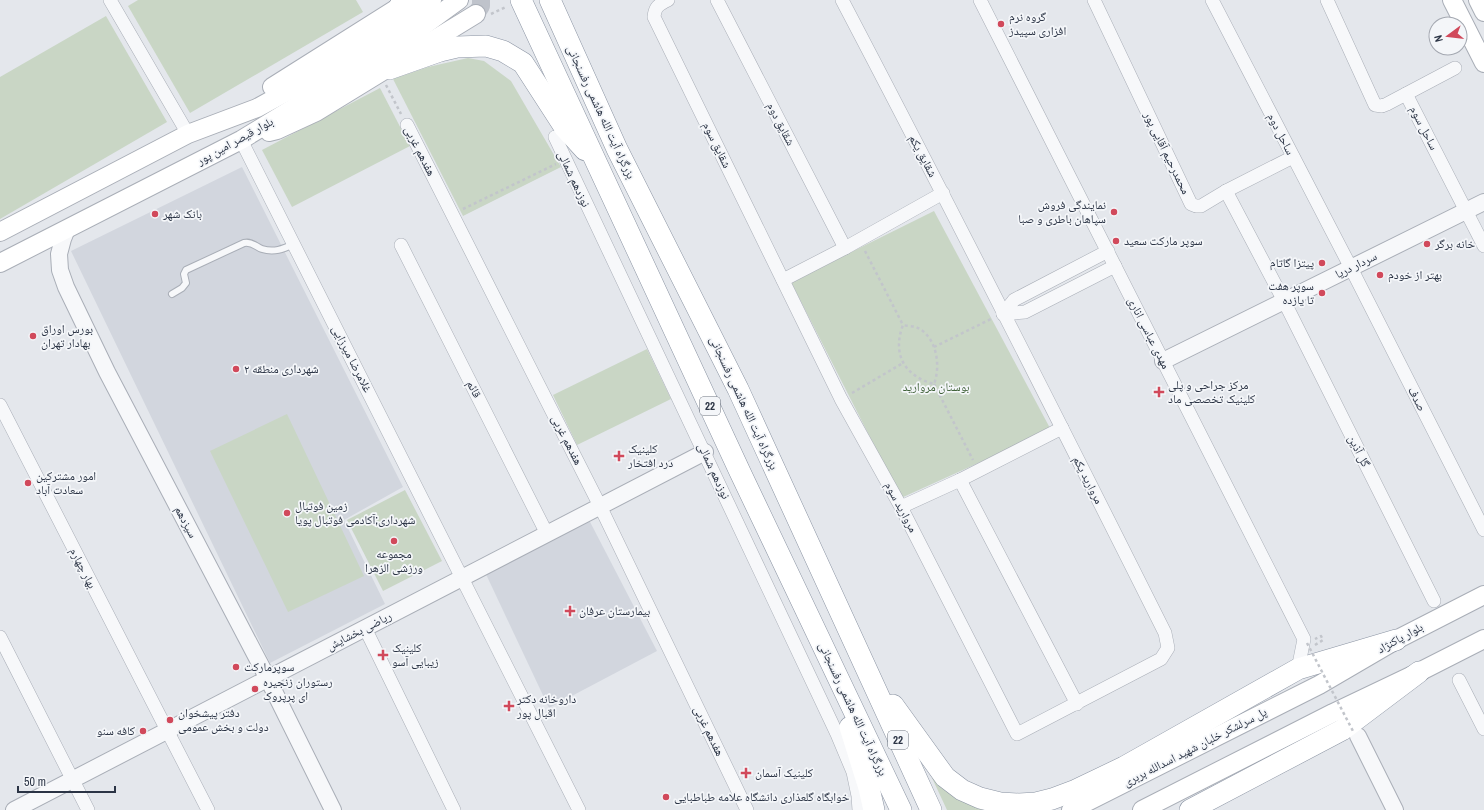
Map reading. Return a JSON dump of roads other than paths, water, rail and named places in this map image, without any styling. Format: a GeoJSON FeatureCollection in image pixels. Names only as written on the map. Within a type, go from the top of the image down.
{"type":"FeatureCollection","features":[{"type":"Feature","properties":{"kind":"highway","name":"بزرگراه آیت الله هاشمی رفسنجانی"},"geometry":{"type":"LineString","coordinates":[[521,0],[734,458],[901,810]]}},
{"type":"Feature","properties":{"kind":"highway","name":"بزرگراه آیت الله هاشمی رفسنجانی"},"geometry":{"type":"LineString","coordinates":[[550,0],[617,148],[738,389],[931,810]]}},
{"type":"Feature","properties":{"kind":"highway"},"geometry":{"type":"LineString","coordinates":[[384,71],[440,52],[457,48],[486,46],[503,51],[523,63],[565,128],[600,168]]}},
{"type":"Feature","properties":{"kind":"highway"},"geometry":{"type":"LineString","coordinates":[[866,669],[945,777],[962,790],[980,798],[1000,803],[1019,804],[1036,803],[1052,799],[1083,787],[1124,767],[1298,669],[1396,640]]}},
{"type":"Feature","properties":{"kind":"highway"},"geometry":{"type":"LineString","coordinates":[[828,655],[869,788],[874,810]]}},
{"type":"Feature","properties":{"kind":"highway"},"geometry":{"type":"LineString","coordinates":[[1190,810],[1342,730],[1419,672]]}},
{"type":"Feature","properties":{"kind":"main road","name":"بلوار قیصر امین پور"},"geometry":{"type":"LineString","coordinates":[[0,232],[188,134],[256,108],[335,65],[386,33],[432,0]]}},
{"type":"Feature","properties":{"kind":"main road","name":"بلوار قیصر امین پور"},"geometry":{"type":"LineString","coordinates":[[0,263],[241,140],[400,43],[459,0]]}},
{"type":"Feature","properties":{"kind":"main road"},"geometry":{"type":"LineString","coordinates":[[1452,0],[1484,63]]}},
{"type":"Feature","properties":{"kind":"main road"},"geometry":{"type":"LineString","coordinates":[[1478,0],[1484,12]]}},
{"type":"Feature","properties":{"kind":"main road"},"geometry":{"type":"LineString","coordinates":[[224,120],[264,92],[405,2]]}},
{"type":"Feature","properties":{"kind":"main road"},"geometry":{"type":"LineString","coordinates":[[241,140],[277,130],[310,115],[476,14]]}},
{"type":"Feature","properties":{"kind":"main road","name":"بلوار پاکنژاد"},"geometry":{"type":"LineString","coordinates":[[1319,685],[1396,640],[1484,595]]}},
{"type":"Feature","properties":{"kind":"main road"},"geometry":{"type":"LineString","coordinates":[[1142,810],[1333,713],[1484,639]]}},
{"type":"Feature","properties":{"kind":"main road","name":"پل سرلشکر خلبان شهید اسدالله بربری"},"geometry":{"type":"LineString","coordinates":[[1071,810],[1319,685]]}},
{"type":"Feature","properties":{"kind":"street"},"geometry":{"type":"LineString","coordinates":[[110,0],[188,134]]}},
{"type":"Feature","properties":{"kind":"street","name":"شقایق سوم"},"geometry":{"type":"LineString","coordinates":[[668,0],[657,5],[654,17],[783,280]]}},
{"type":"Feature","properties":{"kind":"street","name":"شقایق دوم"},"geometry":{"type":"LineString","coordinates":[[718,0],[845,248]]}},
{"type":"Feature","properties":{"kind":"street","name":"شقایق یکم"},"geometry":{"type":"LineString","coordinates":[[842,0],[943,193],[1003,314]]}},
{"type":"Feature","properties":{"kind":"street","name":"مهدی عباسی اناری"},"geometry":{"type":"LineString","coordinates":[[980,0],[1306,641],[1298,669]]}},
{"type":"Feature","properties":{"kind":"street","name":"محمدرحیم آقایی پور"},"geometry":{"type":"LineString","coordinates":[[1094,0],[1191,204],[1201,206],[1226,191],[1293,157]]}},
{"type":"Feature","properties":{"kind":"street","name":"ساحل دوم"},"geometry":{"type":"LineString","coordinates":[[1212,0],[1351,268]]}},
{"type":"Feature","properties":{"kind":"street","name":"ساحل سوم"},"geometry":{"type":"LineString","coordinates":[[1327,0],[1375,105],[1382,106],[1406,94],[1484,246]]}},
{"type":"Feature","properties":{"kind":"street"},"geometry":{"type":"LineString","coordinates":[[1406,94],[1455,68]]}},
{"type":"Feature","properties":{"kind":"street","name":"هفدهم غربی"},"geometry":{"type":"LineString","coordinates":[[407,125],[600,506],[747,810]]}},
{"type":"Feature","properties":{"kind":"street","name":"نوزدهم شمالی"},"geometry":{"type":"LineString","coordinates":[[555,137],[837,734],[853,772],[859,810]]}},
{"type":"Feature","properties":{"kind":"street","name":"غلامرضا میرزایی"},"geometry":{"type":"LineString","coordinates":[[241,140],[579,810]]}},
{"type":"Feature","properties":{"kind":"street","name":"گل آذین"},"geometry":{"type":"LineString","coordinates":[[1226,191],[1284,301],[1434,601]]}},
{"type":"Feature","properties":{"kind":"street"},"geometry":{"type":"LineString","coordinates":[[783,280],[845,248],[943,193]]}},
{"type":"Feature","properties":{"kind":"street","name":"سردار دریا"},"geometry":{"type":"LineString","coordinates":[[1163,361],[1484,202]]}},
{"type":"Feature","properties":{"kind":"street","name":"سیزدهم"},"geometry":{"type":"LineString","coordinates":[[67,229],[59,254],[60,270],[66,287],[110,379],[268,678],[334,810]]}},
{"type":"Feature","properties":{"kind":"street","name":"قائم"},"geometry":{"type":"LineString","coordinates":[[401,244],[547,534]]}},
{"type":"Feature","properties":{"kind":"street"},"geometry":{"type":"LineString","coordinates":[[1003,314],[1014,300],[1108,251]]}},
{"type":"Feature","properties":{"kind":"street"},"geometry":{"type":"LineString","coordinates":[[1003,314],[1025,312],[1115,266]]}},
{"type":"Feature","properties":{"kind":"street","name":"صدف"},"geometry":{"type":"LineString","coordinates":[[1351,268],[1484,530]]}},
{"type":"Feature","properties":{"kind":"street","name":"مروارید سوم"},"geometry":{"type":"LineString","coordinates":[[783,280],[841,399],[901,507],[1018,734],[1077,704]]}},
{"type":"Feature","properties":{"kind":"street","name":"مروارید یکم"},"geometry":{"type":"LineString","coordinates":[[1003,314],[1165,634],[1168,648],[1161,660],[1077,704]]}},
{"type":"Feature","properties":{"kind":"street","name":"بهار چهارم"},"geometry":{"type":"LineString","coordinates":[[0,405],[208,810]]}},
{"type":"Feature","properties":{"kind":"street"},"geometry":{"type":"LineString","coordinates":[[901,507],[960,480],[1062,428]]}},
{"type":"Feature","properties":{"kind":"street","name":"ریاضی بخشایش"},"geometry":{"type":"LineString","coordinates":[[14,810],[705,452]]}},
{"type":"Feature","properties":{"kind":"street"},"geometry":{"type":"LineString","coordinates":[[960,480],[1077,704]]}},
{"type":"Feature","properties":{"kind":"street"},"geometry":{"type":"LineString","coordinates":[[365,628],[454,810]]}},
{"type":"Feature","properties":{"kind":"street"},"geometry":{"type":"LineString","coordinates":[[0,637],[88,810]]}},
{"type":"Feature","properties":{"kind":"street"},"geometry":{"type":"LineString","coordinates":[[1459,680],[1484,729]]}},
{"type":"Feature","properties":{"kind":"street"},"geometry":{"type":"LineString","coordinates":[[1356,734],[1395,810]]}},
{"type":"Feature","properties":{"kind":"lane"},"geometry":{"type":"LineString","coordinates":[[172,294],[182,288],[186,283],[184,274],[186,270],[244,243],[251,243],[262,249],[276,251],[294,244]]}},
{"type":"Feature","properties":{"kind":"tunnel"},"geometry":{"type":"LineString","coordinates":[[476,14],[481,6],[481,0]]}},
{"type":"Feature","properties":{"kind":"place","name":"گروه نرم افزاری سپیدز"},"geometry":{"type":"Point","coordinates":[1001,24]}},
{"type":"Feature","properties":{"kind":"place","name":"نمایندگی فروش سپاهان باطری و صبا"},"geometry":{"type":"Point","coordinates":[1114,212]}},
{"type":"Feature","properties":{"kind":"place","name":"بانک شهر"},"geometry":{"type":"Point","coordinates":[155,214]}},
{"type":"Feature","properties":{"kind":"place","name":"سوپر مارکت سعید"},"geometry":{"type":"Point","coordinates":[1116,241]}},
{"type":"Feature","properties":{"kind":"place","name":"خانه برگر"},"geometry":{"type":"Point","coordinates":[1427,244]}},
{"type":"Feature","properties":{"kind":"place","name":"پیتزا گاتام"},"geometry":{"type":"Point","coordinates":[1322,263]}},
{"type":"Feature","properties":{"kind":"place","name":"بهتر از خودم"},"geometry":{"type":"Point","coordinates":[1380,275]}},
{"type":"Feature","properties":{"kind":"place","name":"سوپر هفت تا یازده"},"geometry":{"type":"Point","coordinates":[1322,293]}},
{"type":"Feature","properties":{"kind":"place","name":"بورس اوراق بهادار تهران"},"geometry":{"type":"Point","coordinates":[33,336]}},
{"type":"Feature","properties":{"kind":"place","name":"شهرداری منطقه ۲"},"geometry":{"type":"Point","coordinates":[236,369]}},
{"type":"Feature","properties":{"kind":"place","name":"مرکز جراحی و پلی کلینیک تخصصی ماد"},"geometry":{"type":"Point","coordinates":[1159,392]}},
{"type":"Feature","properties":{"kind":"place","name":"کلینیک درد افتخار"},"geometry":{"type":"Point","coordinates":[619,456]}},
{"type":"Feature","properties":{"kind":"place","name":"امور مشترکین سعادت آباد"},"geometry":{"type":"Point","coordinates":[28,483]}},
{"type":"Feature","properties":{"kind":"place","name":"زمین فوتبال شهرداری;آکادمی فوتبال پویا"},"geometry":{"type":"Point","coordinates":[287,513]}},
{"type":"Feature","properties":{"kind":"place","name":"مجموعه ورزشی الزهرا"},"geometry":{"type":"Point","coordinates":[394,541]}},
{"type":"Feature","properties":{"kind":"place","name":"بیمارستان عرفان"},"geometry":{"type":"Point","coordinates":[570,611]}},
{"type":"Feature","properties":{"kind":"place","name":"کلینیک زیبایی آسو"},"geometry":{"type":"Point","coordinates":[383,655]}},
{"type":"Feature","properties":{"kind":"place","name":"سوپرمارکت"},"geometry":{"type":"Point","coordinates":[236,667]}},
{"type":"Feature","properties":{"kind":"place","name":"رستوران زنجیره ای پرپروک"},"geometry":{"type":"Point","coordinates":[255,689]}},
{"type":"Feature","properties":{"kind":"place","name":"داروخانه دکتر اقبال پور"},"geometry":{"type":"Point","coordinates":[509,706]}},
{"type":"Feature","properties":{"kind":"place","name":"دفتر پیشخوان دولت و بخش عمومی"},"geometry":{"type":"Point","coordinates":[170,720]}},
{"type":"Feature","properties":{"kind":"place","name":"کافه سنو"},"geometry":{"type":"Point","coordinates":[143,731]}},
{"type":"Feature","properties":{"kind":"place","name":"کلینیک آسمان"},"geometry":{"type":"Point","coordinates":[746,773]}},
{"type":"Feature","properties":{"kind":"place","name":"خوابگاه گلعذاری دانشگاه علامه طباطبایی"},"geometry":{"type":"Point","coordinates":[666,797]}},
{"type":"Feature","properties":{"kind":"park label","name":"بوستان مروارید"},"geometry":{"type":"Point","coordinates":[936,387]}}]}
